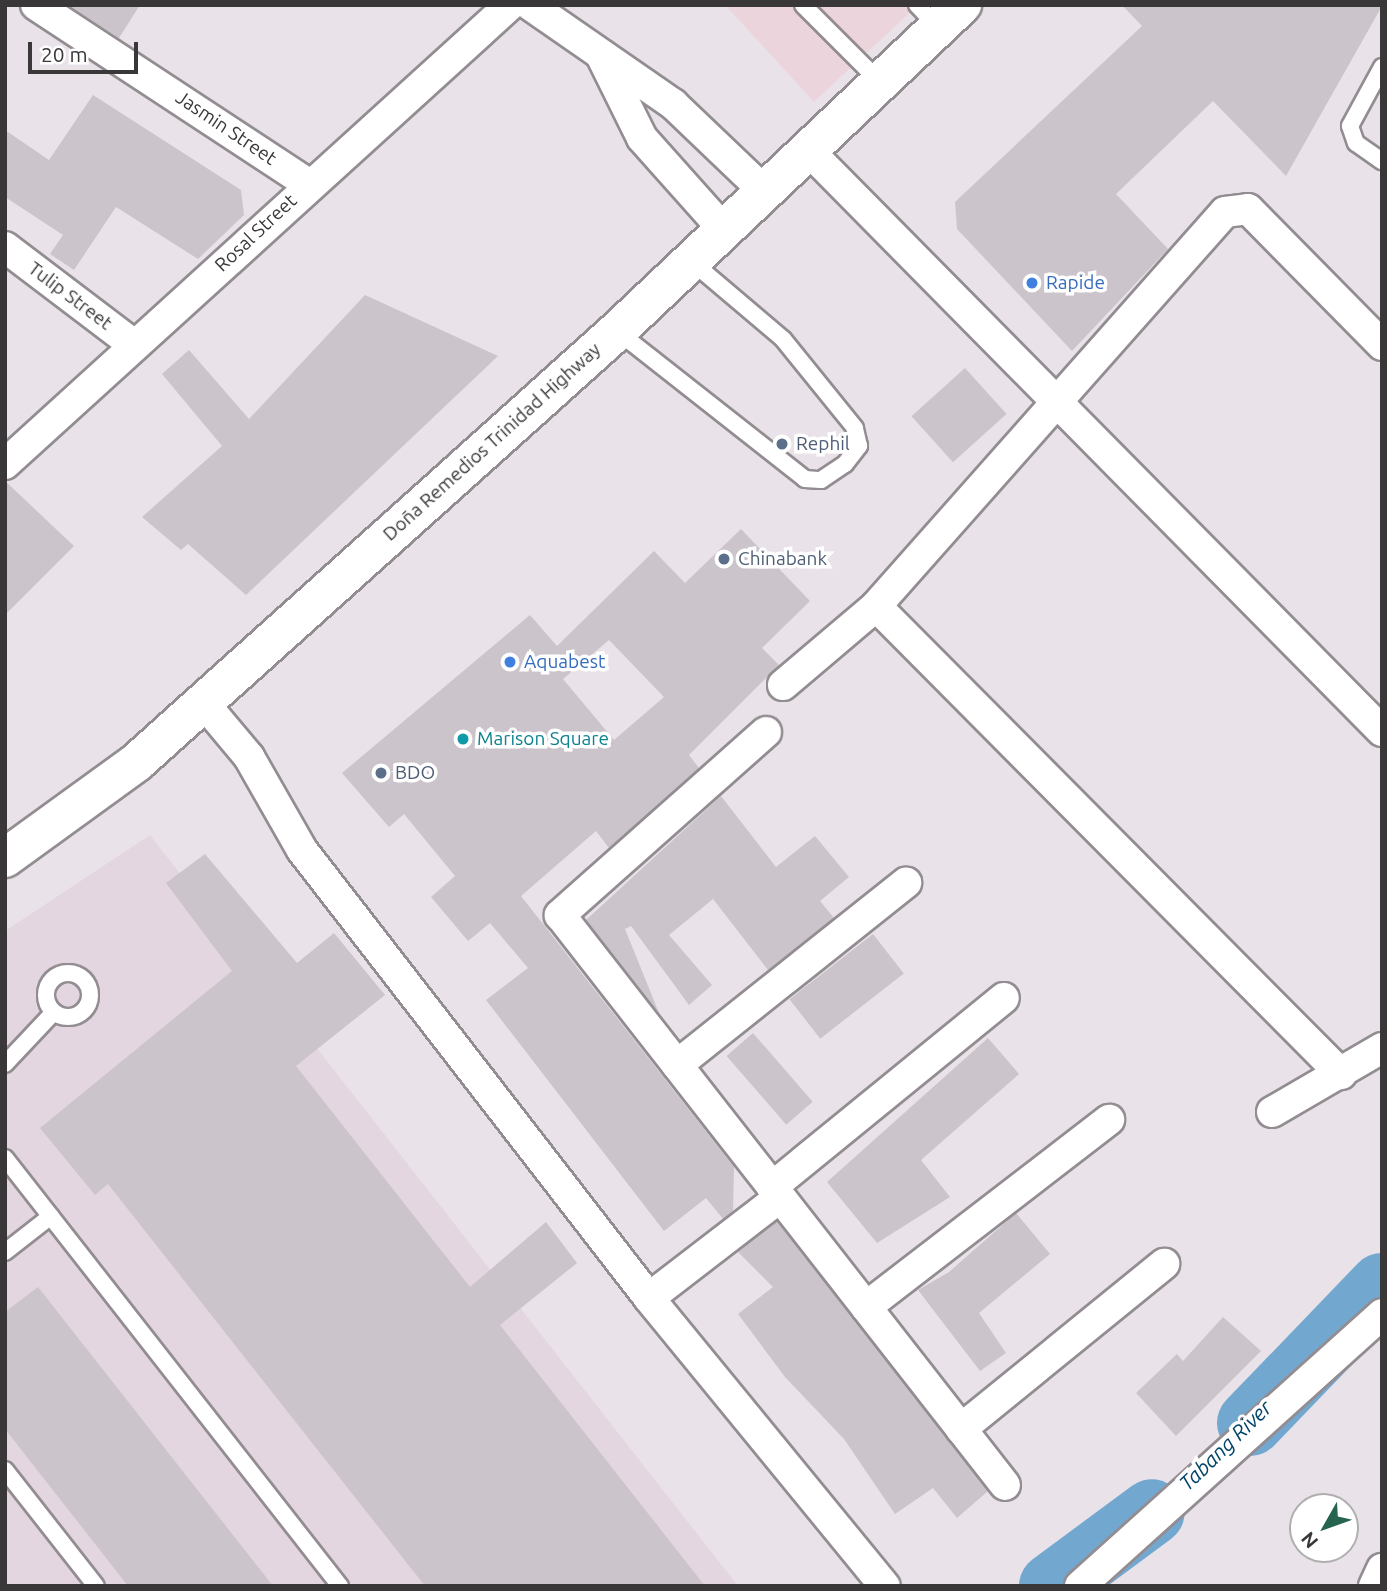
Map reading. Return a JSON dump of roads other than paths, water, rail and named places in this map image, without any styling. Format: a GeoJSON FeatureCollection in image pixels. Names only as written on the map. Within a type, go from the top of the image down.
{"type":"FeatureCollection","features":[{"type":"Feature","properties":{"kind":"highway","name":"Doña Remedios Trinidad Highway"},"geometry":{"type":"LineString","coordinates":[[5,858],[137,762],[617,331],[689,259],[881,83],[940,13]]}},
{"type":"Feature","properties":{"kind":"street","name":"Jasmin Street"},"geometry":{"type":"LineString","coordinates":[[36,5],[309,184]]}},
{"type":"Feature","properties":{"kind":"street","name":"Rosal Street"},"geometry":{"type":"LineString","coordinates":[[5,464],[309,184],[510,5]]}},
{"type":"Feature","properties":{"kind":"street"},"geometry":{"type":"LineString","coordinates":[[530,5],[673,104],[764,190]]}},
{"type":"Feature","properties":{"kind":"street"},"geometry":{"type":"LineString","coordinates":[[602,57],[642,138],[723,229]]}},
{"type":"Feature","properties":{"kind":"street"},"geometry":{"type":"LineString","coordinates":[[807,149],[1382,731]]}},
{"type":"Feature","properties":{"kind":"street"},"geometry":{"type":"LineString","coordinates":[[783,685],[876,606],[1225,212],[1248,209],[1382,345]]}},
{"type":"Feature","properties":{"kind":"street","name":"Tulip Street"},"geometry":{"type":"LineString","coordinates":[[5,247],[134,345]]}},
{"type":"Feature","properties":{"kind":"street"},"geometry":{"type":"LineString","coordinates":[[876,606],[1341,1074]]}},
{"type":"Feature","properties":{"kind":"street"},"geometry":{"type":"LineString","coordinates":[[203,702],[249,757],[302,850],[649,1298],[885,1586]]}},
{"type":"Feature","properties":{"kind":"street"},"geometry":{"type":"LineString","coordinates":[[766,732],[560,915],[1005,1485]]}},
{"type":"Feature","properties":{"kind":"street"},"geometry":{"type":"LineString","coordinates":[[677,1065],[906,883]]}},
{"type":"Feature","properties":{"kind":"street"},"geometry":{"type":"LineString","coordinates":[[649,1298],[1004,998]]}},
{"type":"Feature","properties":{"kind":"street"},"geometry":{"type":"LineString","coordinates":[[1272,1112],[1382,1048]]}},
{"type":"Feature","properties":{"kind":"street"},"geometry":{"type":"LineString","coordinates":[[866,1307],[1109,1120]]}},
{"type":"Feature","properties":{"kind":"street"},"geometry":{"type":"LineString","coordinates":[[961,1429],[1164,1264]]}},
{"type":"Feature","properties":{"kind":"street"},"geometry":{"type":"LineString","coordinates":[[1080,1586],[1382,1314]]}},
{"type":"Feature","properties":{"kind":"street"},"geometry":{"type":"LineString","coordinates":[[1374,1586],[1382,1569]]}},
{"type":"Feature","properties":{"kind":"lane"},"geometry":{"type":"LineString","coordinates":[[803,5],[881,83]]}},
{"type":"Feature","properties":{"kind":"lane"},"geometry":{"type":"LineString","coordinates":[[1382,67],[1350,126],[1356,143],[1382,161]]}},
{"type":"Feature","properties":{"kind":"lane"},"geometry":{"type":"LineString","coordinates":[[617,331],[805,479],[821,480],[845,464],[859,446],[855,428],[783,339],[689,259]]}},
{"type":"Feature","properties":{"kind":"lane"},"geometry":{"type":"LineString","coordinates":[[5,1064],[53,1013]]}},
{"type":"Feature","properties":{"kind":"lane"},"geometry":{"type":"LineString","coordinates":[[5,1158],[340,1586]]}},
{"type":"Feature","properties":{"kind":"lane"},"geometry":{"type":"LineString","coordinates":[[5,1252],[51,1216]]}},
{"type":"Feature","properties":{"kind":"lane"},"geometry":{"type":"LineString","coordinates":[[5,1470],[96,1586]]}},
{"type":"Feature","properties":{"kind":"waterway","name":"Tabang River"},"geometry":{"type":"LineString","coordinates":[[1250,1423],[1382,1286]]}},
{"type":"Feature","properties":{"kind":"waterway","name":"Tabang River"},"geometry":{"type":"LineString","coordinates":[[1052,1586],[1152,1512]]}},
{"type":"Feature","properties":{"kind":"place","name":"Rapide"},"geometry":{"type":"Point","coordinates":[1032,283]}},
{"type":"Feature","properties":{"kind":"place","name":"Rephil"},"geometry":{"type":"Point","coordinates":[782,444]}},
{"type":"Feature","properties":{"kind":"place","name":"Chinabank"},"geometry":{"type":"Point","coordinates":[724,559]}},
{"type":"Feature","properties":{"kind":"place","name":"Aquabest"},"geometry":{"type":"Point","coordinates":[510,662]}},
{"type":"Feature","properties":{"kind":"place","name":"Marison Square"},"geometry":{"type":"Point","coordinates":[463,739]}},
{"type":"Feature","properties":{"kind":"place","name":"BDO"},"geometry":{"type":"Point","coordinates":[381,773]}}]}
